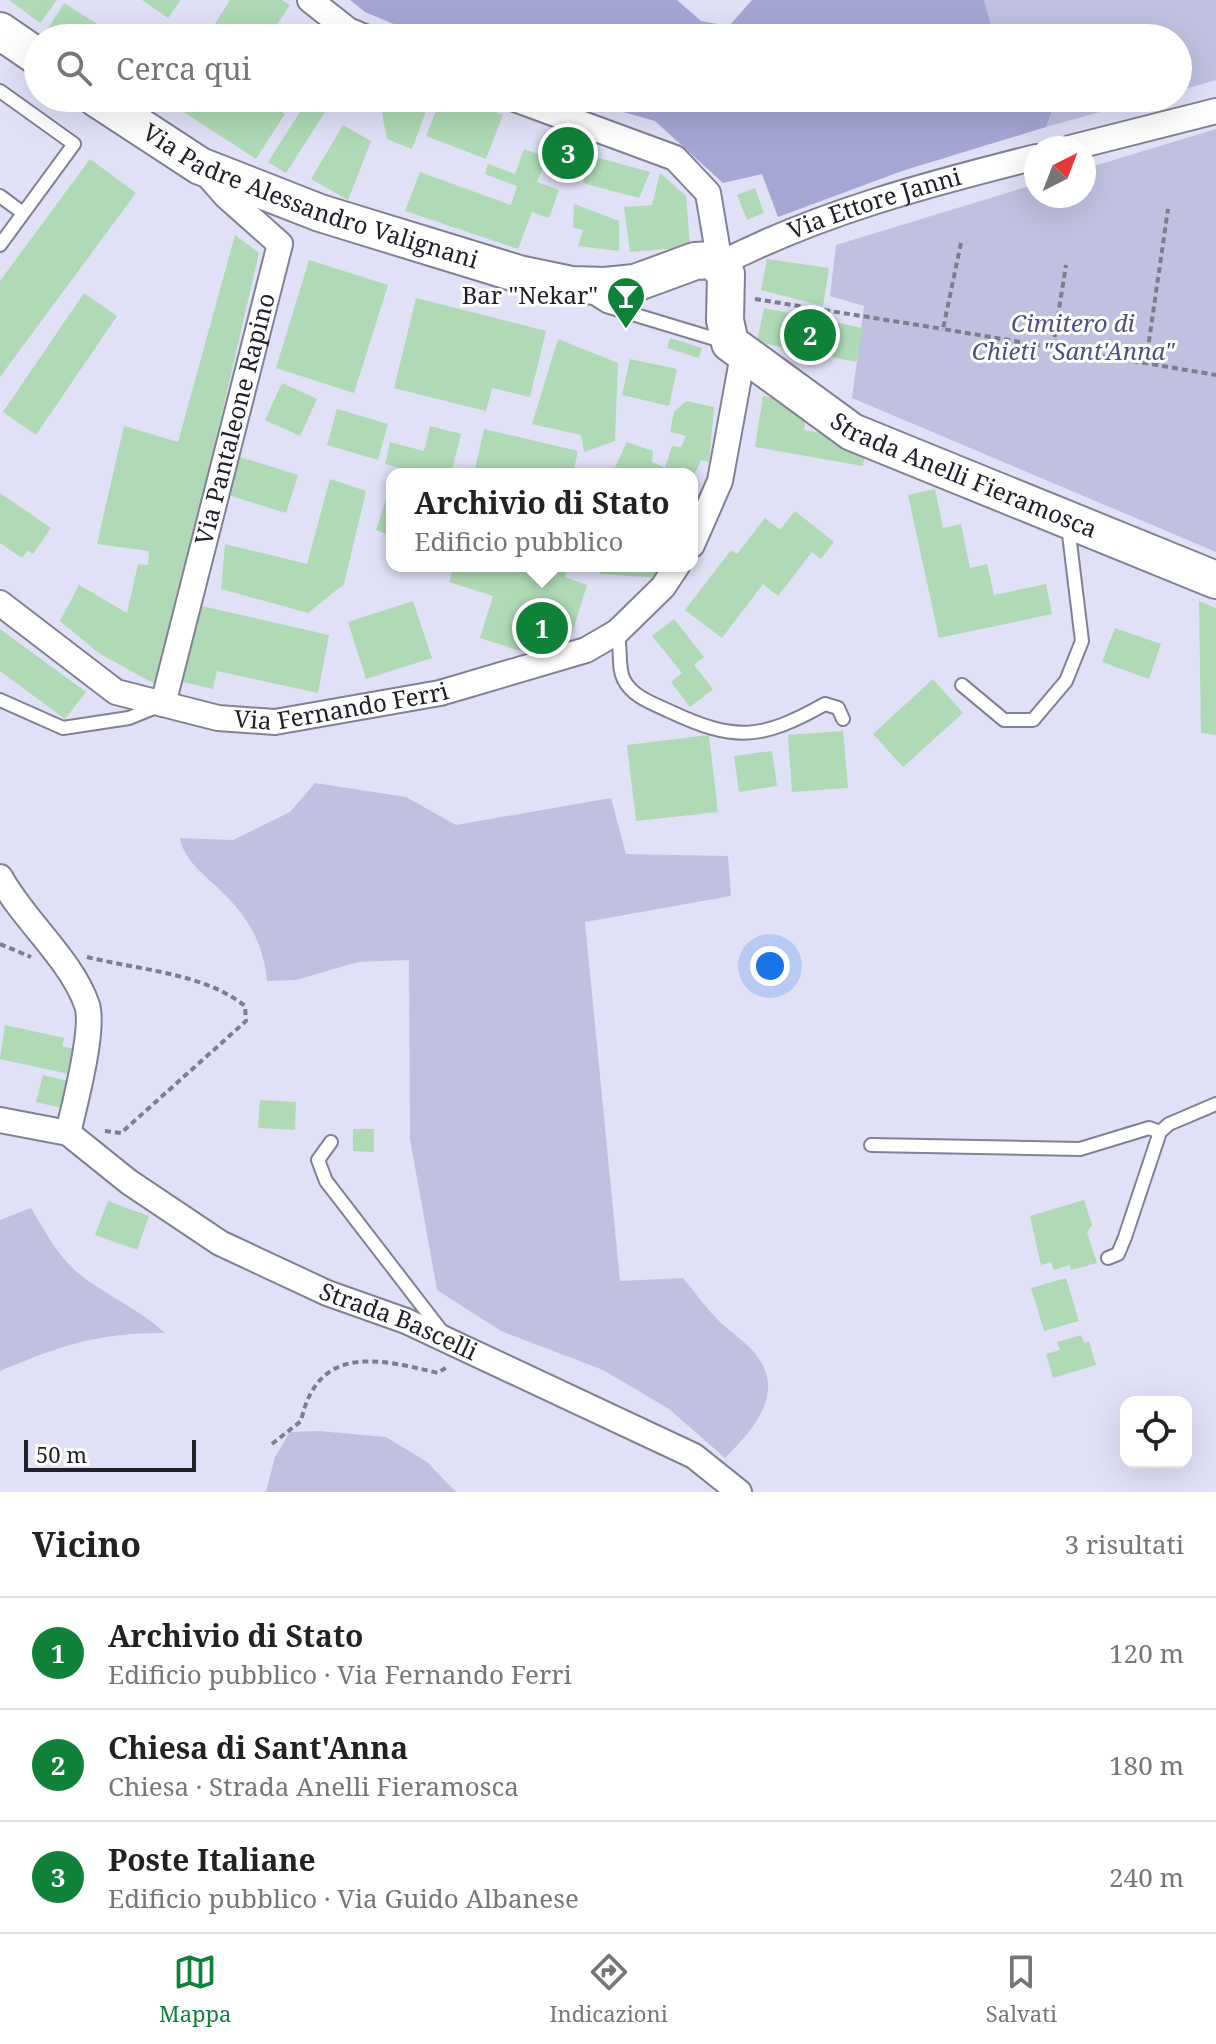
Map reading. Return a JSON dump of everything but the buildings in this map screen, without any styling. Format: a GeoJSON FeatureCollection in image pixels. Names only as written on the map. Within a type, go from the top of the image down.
{"type":"FeatureCollection","features":[{"type":"Feature","properties":{"kind":"street"},"geometry":{"type":"LineString","coordinates":[[310,0],[340,24]]}},
{"type":"Feature","properties":{"kind":"street"},"geometry":{"type":"LineString","coordinates":[[0,31],[24,47]]}},
{"type":"Feature","properties":{"kind":"street"},"geometry":{"type":"LineString","coordinates":[[1096,141],[1216,111]]}},
{"type":"Feature","properties":{"kind":"street","name":"Via Padre Alessandro Valignani"},"geometry":{"type":"LineString","coordinates":[[117,112],[200,166],[320,213],[458,258],[572,285],[635,283],[706,258],[720,264]]}},
{"type":"Feature","properties":{"kind":"street"},"geometry":{"type":"LineString","coordinates":[[550,112],[675,158],[708,193],[720,264],[726,274],[725,320],[736,349],[720,481],[698,531]]}},
{"type":"Feature","properties":{"kind":"street","name":"Via Ettore Janni"},"geometry":{"type":"LineString","coordinates":[[720,264],[829,217],[1024,160]]}},
{"type":"Feature","properties":{"kind":"street","name":"Via Pantaleone Rapino"},"geometry":{"type":"LineString","coordinates":[[163,704],[280,244],[226,196],[200,166]]}},
{"type":"Feature","properties":{"kind":"street","name":"Strada Anelli Fieramosca"},"geometry":{"type":"LineString","coordinates":[[736,349],[852,432],[1216,580]]}},
{"type":"Feature","properties":{"kind":"street","name":"Via Fernando Ferri"},"geometry":{"type":"LineString","coordinates":[[0,603],[116,692],[218,718],[275,722],[440,693],[586,650],[617,632],[663,587],[673,572]]}},
{"type":"Feature","properties":{"kind":"street"},"geometry":{"type":"LineString","coordinates":[[0,877],[58,956],[88,1007],[84,1062],[69,1131],[0,1120]]}},
{"type":"Feature","properties":{"kind":"street","name":"Strada Bascelli"},"geometry":{"type":"LineString","coordinates":[[69,1131],[129,1182],[220,1243],[327,1293],[406,1321],[694,1456],[739,1492]]}},
{"type":"Feature","properties":{"kind":"lane"},"geometry":{"type":"LineString","coordinates":[[0,91],[24,108]]}},
{"type":"Feature","properties":{"kind":"lane"},"geometry":{"type":"LineString","coordinates":[[0,245],[74,144],[29,112]]}},
{"type":"Feature","properties":{"kind":"lane"},"geometry":{"type":"LineString","coordinates":[[0,196],[23,213]]}},
{"type":"Feature","properties":{"kind":"lane"},"geometry":{"type":"LineString","coordinates":[[572,285],[606,306],[736,349]]}},
{"type":"Feature","properties":{"kind":"lane"},"geometry":{"type":"LineString","coordinates":[[962,685],[1004,720],[1033,720],[1066,681],[1082,641],[1067,519]]}},
{"type":"Feature","properties":{"kind":"lane"},"geometry":{"type":"LineString","coordinates":[[617,632],[622,647],[621,676],[628,687],[640,697],[704,728],[726,734],[784,728],[825,704],[838,708],[843,719]]}},
{"type":"Feature","properties":{"kind":"lane"},"geometry":{"type":"LineString","coordinates":[[0,700],[63,728],[129,718],[163,704]]}},
{"type":"Feature","properties":{"kind":"lane"},"geometry":{"type":"LineString","coordinates":[[1108,1258],[1118,1254],[1160,1132],[1169,1124],[1216,1104]]}},
{"type":"Feature","properties":{"kind":"lane"},"geometry":{"type":"LineString","coordinates":[[871,1145],[1080,1149],[1149,1128],[1160,1132]]}},
{"type":"Feature","properties":{"kind":"lane"},"geometry":{"type":"LineString","coordinates":[[331,1142],[318,1160],[326,1181],[449,1341]]}},
{"type":"Feature","properties":{"kind":"path"},"geometry":{"type":"LineString","coordinates":[[1146,362],[1168,209]]}},
{"type":"Feature","properties":{"kind":"path"},"geometry":{"type":"LineString","coordinates":[[943,329],[961,243]]}},
{"type":"Feature","properties":{"kind":"path"},"geometry":{"type":"LineString","coordinates":[[1053,347],[1066,265]]}},
{"type":"Feature","properties":{"kind":"path"},"geometry":{"type":"LineString","coordinates":[[745,298],[1216,375]]}},
{"type":"Feature","properties":{"kind":"path"},"geometry":{"type":"LineString","coordinates":[[0,944],[28,957],[86,957],[201,981],[228,992],[245,1006],[246,1021],[232,1036],[121,1133],[69,1131]]}},
{"type":"Feature","properties":{"kind":"path"},"geometry":{"type":"LineString","coordinates":[[272,1444],[301,1421],[305,1403],[317,1385],[336,1367],[358,1360],[386,1360],[438,1373],[448,1366],[449,1341]]}},
{"type":"Feature","properties":{"kind":"green space"},"geometry":{"type":"Polygon","coordinates":[[[984,0],[1216,0],[1216,80],[1192,87],[1192,24],[991,24],[984,0]]]}},
{"type":"Feature","properties":{"kind":"green space"},"geometry":{"type":"Polygon","coordinates":[[[1052,112],[1100,112],[1046,127],[1052,112]]]}},
{"type":"Feature","properties":{"kind":"green space","name":"Cimitero di Chieti \"Sant'Anna\""},"geometry":{"type":"Polygon","coordinates":[[[1216,129],[1216,552],[852,398],[864,306],[830,296],[836,245],[1024,188],[1024,208],[1096,208],[1096,165],[1216,129]]]}},
{"type":"Feature","properties":{"kind":"green space"},"geometry":{"type":"Polygon","coordinates":[[[315,783],[406,797],[456,825],[611,798],[626,854],[728,856],[731,896],[585,922],[620,1281],[683,1278],[715,1317],[753,1351],[765,1370],[767,1398],[762,1411],[755,1424],[725,1458],[669,1409],[603,1370],[501,1331],[437,1290],[410,1139],[409,960],[358,962],[296,980],[267,981],[263,957],[249,925],[235,906],[192,863],[180,838],[233,840],[290,812],[315,783]]]}},
{"type":"Feature","properties":{"kind":"green space"},"geometry":{"type":"Polygon","coordinates":[[[31,1208],[74,1270],[165,1333],[119,1335],[80,1342],[0,1371],[0,1220],[31,1208]]]}},
{"type":"Feature","properties":{"kind":"green space"},"geometry":{"type":"Polygon","coordinates":[[[319,1431],[386,1437],[427,1462],[456,1492],[266,1492],[275,1457],[290,1432],[319,1431]]]}},
{"type":"Feature","properties":{"kind":"shaded area"},"geometry":{"type":"Polygon","coordinates":[[[350,0],[677,0],[701,21],[718,24],[394,24],[365,12],[350,0]]]}},
{"type":"Feature","properties":{"kind":"shaded area"},"geometry":{"type":"Polygon","coordinates":[[[752,0],[984,0],[991,24],[731,24],[752,0]]]}},
{"type":"Feature","properties":{"kind":"shaded area"},"geometry":{"type":"Polygon","coordinates":[[[623,112],[1052,112],[1046,127],[902,171],[778,217],[762,174],[723,183],[655,121],[623,112]]]}},
{"type":"Feature","properties":{"kind":"place","name":"Poste Italiane"},"geometry":{"type":"Point","coordinates":[568,153]}},
{"type":"Feature","properties":{"kind":"place","name":"Bar \"Nekar\""},"geometry":{"type":"Point","coordinates":[626,330]}},
{"type":"Feature","properties":{"kind":"place","name":"Chiesa di Sant'Anna"},"geometry":{"type":"Point","coordinates":[810,335]}},
{"type":"Feature","properties":{"kind":"place","name":"Archivio di Stato"},"geometry":{"type":"Point","coordinates":[542,628]}}]}
